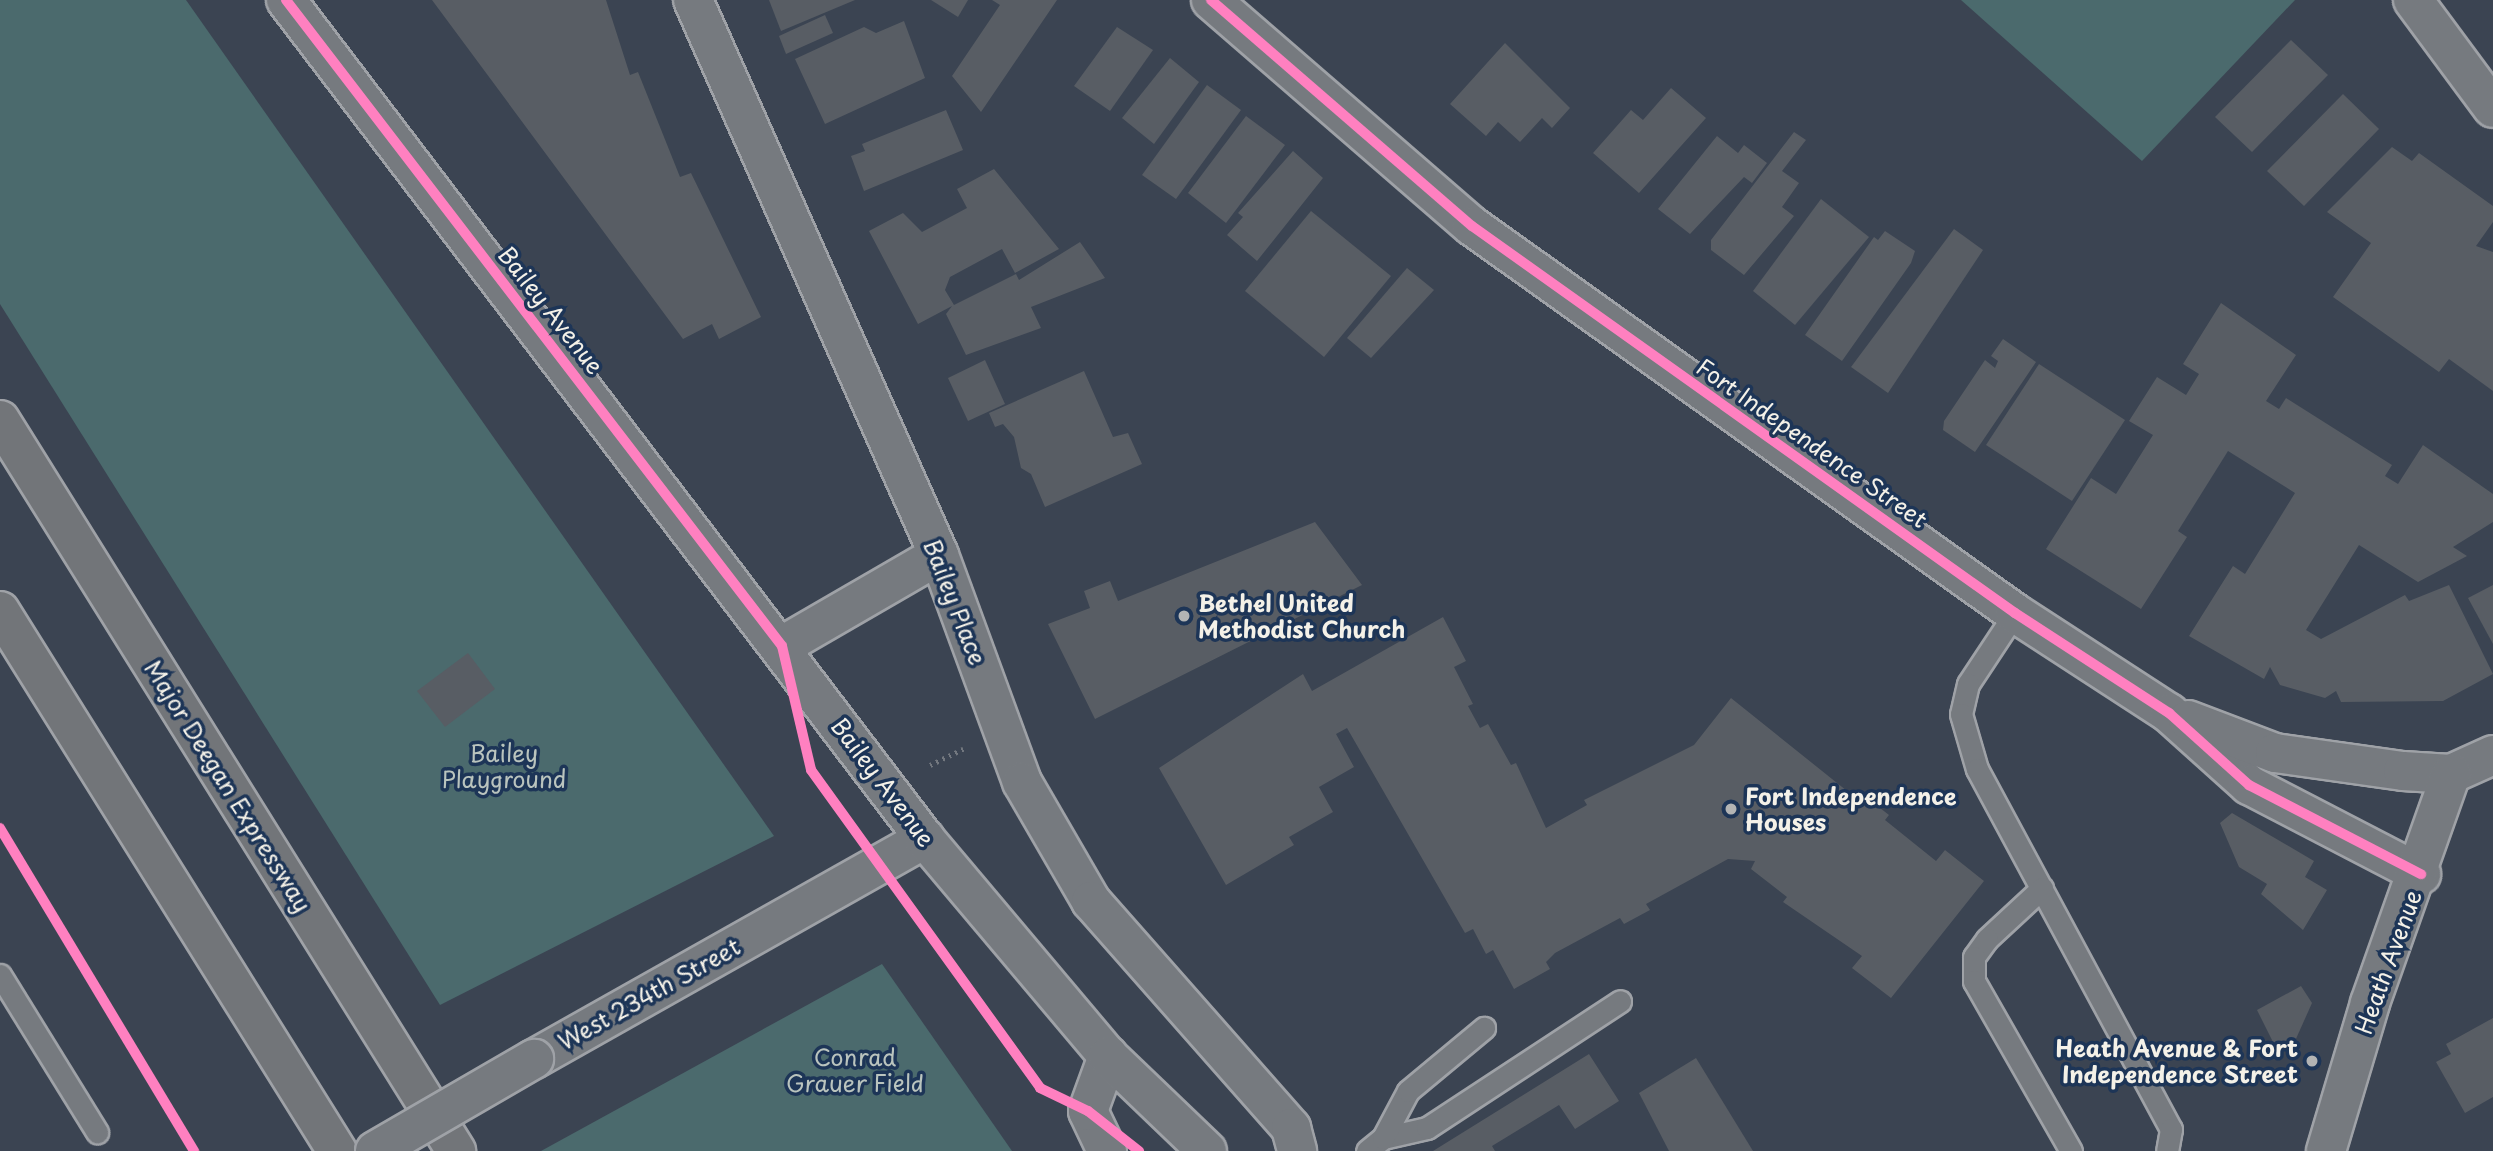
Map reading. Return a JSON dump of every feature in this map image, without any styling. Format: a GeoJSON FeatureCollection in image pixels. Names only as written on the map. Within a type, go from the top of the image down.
{"type":"FeatureCollection","features":[{"type":"Feature","properties":{"kind":"highway","name":"Major Deegan Expressway"},"geometry":{"type":"LineString","coordinates":[[0,420],[456,1151]]}},
{"type":"Feature","properties":{"kind":"highway"},"geometry":{"type":"LineString","coordinates":[[0,611],[337,1151]]}},
{"type":"Feature","properties":{"kind":"street","name":"Bailey Avenue"},"geometry":{"type":"LineString","coordinates":[[286,0],[782,646],[925,839],[1108,1056],[1206,1151]]}},
{"type":"Feature","properties":{"kind":"street","name":"Bailey Place"},"geometry":{"type":"LineString","coordinates":[[693,0],[939,555],[1022,782],[1091,901],[1291,1128],[1297,1151]]}},
{"type":"Feature","properties":{"kind":"street","name":"Fort Independence Street"},"geometry":{"type":"LineString","coordinates":[[1211,0],[1472,226],[2015,613],[2169,713],[2249,785],[2421,874]]}},
{"type":"Feature","properties":{"kind":"street"},"geometry":{"type":"LineString","coordinates":[[2413,0],[2493,107]]}},
{"type":"Feature","properties":{"kind":"street"},"geometry":{"type":"LineString","coordinates":[[782,646],[939,555]]}},
{"type":"Feature","properties":{"kind":"street","name":"Fort Independence Street"},"geometry":{"type":"LineString","coordinates":[[2169,713],[2275,753],[2451,774]]}},
{"type":"Feature","properties":{"kind":"street"},"geometry":{"type":"LineString","coordinates":[[2451,774],[2493,755]]}},
{"type":"Feature","properties":{"kind":"street","name":"Heath Avenue"},"geometry":{"type":"LineString","coordinates":[[2326,1151],[2370,1003],[2421,874],[2451,774]]}},
{"type":"Feature","properties":{"kind":"street","name":"West 234th Street"},"geometry":{"type":"LineString","coordinates":[[375,1151],[925,839]]}},
{"type":"Feature","properties":{"kind":"street"},"geometry":{"type":"LineString","coordinates":[[1107,1151],[1088,1111],[1108,1056]]}},
{"type":"Feature","properties":{"kind":"lane"},"geometry":{"type":"LineString","coordinates":[[2015,613],[1968,684],[1961,714],[1977,769],[2171,1129],[2167,1151]]}},
{"type":"Feature","properties":{"kind":"lane"},"geometry":{"type":"LineString","coordinates":[[2042,888],[1987,939],[1974,957],[1974,981],[2071,1151]]}},
{"type":"Feature","properties":{"kind":"lane"},"geometry":{"type":"LineString","coordinates":[[0,975],[97,1132]]}},
{"type":"Feature","properties":{"kind":"lane"},"geometry":{"type":"LineString","coordinates":[[1375,1145],[1427,1128],[1620,1001]]}},
{"type":"Feature","properties":{"kind":"lane"},"geometry":{"type":"LineString","coordinates":[[1375,1145],[1408,1091],[1484,1028]]}},
{"type":"Feature","properties":{"kind":"path"},"geometry":{"type":"LineString","coordinates":[[930,765],[967,747]]}},
{"type":"Feature","properties":{"kind":"green space","name":"Bailey Playground"},"geometry":{"type":"Polygon","coordinates":[[[0,0],[186,0],[774,836],[440,1005],[0,304],[0,0]]]}},
{"type":"Feature","properties":{"kind":"green space"},"geometry":{"type":"Polygon","coordinates":[[[1961,0],[2295,0],[2142,161],[1961,0]]]}},
{"type":"Feature","properties":{"kind":"green space","name":"Conrad Grauer Field"},"geometry":{"type":"Polygon","coordinates":[[[882,964],[1012,1151],[541,1151],[882,964]]]}},
{"type":"Feature","properties":{"kind":"building"},"geometry":{"type":"Polygon","coordinates":[[[432,0],[606,0],[630,75],[638,72],[680,177],[691,173],[761,317],[719,339],[712,324],[683,339],[432,0]]]}},
{"type":"Feature","properties":{"kind":"building"},"geometry":{"type":"Polygon","coordinates":[[[769,0],[855,0],[781,31],[769,0]]]}},
{"type":"Feature","properties":{"kind":"building"},"geometry":{"type":"Polygon","coordinates":[[[931,0],[968,0],[958,17],[931,0]]]}},
{"type":"Feature","properties":{"kind":"building"},"geometry":{"type":"Polygon","coordinates":[[[992,0],[1057,0],[981,112],[952,76],[1000,5],[992,0]]]}},
{"type":"Feature","properties":{"kind":"building"},"geometry":{"type":"Polygon","coordinates":[[[825,15],[833,33],[786,54],[779,36],[825,15]]]}},
{"type":"Feature","properties":{"kind":"building"},"geometry":{"type":"Polygon","coordinates":[[[904,21],[925,78],[825,124],[795,59],[864,27],[876,33],[904,21]]]}},
{"type":"Feature","properties":{"kind":"building"},"geometry":{"type":"Polygon","coordinates":[[[1117,27],[1153,50],[1110,111],[1074,86],[1117,27]]]}},
{"type":"Feature","properties":{"kind":"building"},"geometry":{"type":"Polygon","coordinates":[[[2291,40],[2328,75],[2252,152],[2215,117],[2291,40]]]}},
{"type":"Feature","properties":{"kind":"building"},"geometry":{"type":"Polygon","coordinates":[[[1505,43],[1570,108],[1552,128],[1542,118],[1520,142],[1498,122],[1486,136],[1450,104],[1505,43]]]}},
{"type":"Feature","properties":{"kind":"building"},"geometry":{"type":"Polygon","coordinates":[[[1170,58],[1199,82],[1154,144],[1122,118],[1170,58]]]}},
{"type":"Feature","properties":{"kind":"building"},"geometry":{"type":"Polygon","coordinates":[[[1207,85],[1241,110],[1176,199],[1142,175],[1207,85]]]}},
{"type":"Feature","properties":{"kind":"building"},"geometry":{"type":"Polygon","coordinates":[[[1671,88],[1706,118],[1639,193],[1593,153],[1631,110],[1643,120],[1671,88]]]}},
{"type":"Feature","properties":{"kind":"building"},"geometry":{"type":"Polygon","coordinates":[[[2343,94],[2379,129],[2304,206],[2267,171],[2343,94]]]}},
{"type":"Feature","properties":{"kind":"building"},"geometry":{"type":"Polygon","coordinates":[[[946,110],[963,150],[864,191],[851,156],[865,151],[862,144],[946,110]]]}},
{"type":"Feature","properties":{"kind":"building"},"geometry":{"type":"Polygon","coordinates":[[[1246,116],[1285,145],[1226,223],[1188,193],[1246,116]]]}},
{"type":"Feature","properties":{"kind":"building"},"geometry":{"type":"Polygon","coordinates":[[[1794,132],[1806,140],[1782,171],[1799,183],[1782,207],[1794,216],[1744,275],[1711,250],[1711,240],[1794,132]]]}},
{"type":"Feature","properties":{"kind":"building"},"geometry":{"type":"Polygon","coordinates":[[[1717,136],[1738,153],[1744,145],[1767,163],[1752,183],[1744,177],[1690,234],[1658,209],[1717,136]]]}},
{"type":"Feature","properties":{"kind":"building"},"geometry":{"type":"Polygon","coordinates":[[[2392,147],[2412,161],[2419,153],[2493,206],[2493,222],[2476,246],[2493,252],[2493,391],[2449,359],[2439,372],[2333,297],[2371,243],[2327,212],[2392,147]]]}},
{"type":"Feature","properties":{"kind":"building"},"geometry":{"type":"Polygon","coordinates":[[[1293,151],[1323,178],[1257,261],[1227,235],[1243,217],[1238,213],[1293,151]]]}},
{"type":"Feature","properties":{"kind":"building"},"geometry":{"type":"Polygon","coordinates":[[[994,169],[1059,249],[1015,273],[1002,249],[950,277],[945,290],[954,305],[1016,274],[1019,280],[1080,242],[1105,278],[1031,307],[1041,328],[966,355],[946,314],[952,306],[918,324],[869,231],[903,213],[922,232],[967,208],[957,189],[994,169]]]}},
{"type":"Feature","properties":{"kind":"building"},"geometry":{"type":"Polygon","coordinates":[[[1821,199],[1869,237],[1795,325],[1753,291],[1821,199]]]}},
{"type":"Feature","properties":{"kind":"building"},"geometry":{"type":"Polygon","coordinates":[[[1311,211],[1391,276],[1324,357],[1245,291],[1311,211]]]}},
{"type":"Feature","properties":{"kind":"building"},"geometry":{"type":"Polygon","coordinates":[[[1954,229],[1983,250],[1888,393],[1851,367],[1954,229]]]}},
{"type":"Feature","properties":{"kind":"building"},"geometry":{"type":"Polygon","coordinates":[[[1885,231],[1915,251],[1911,263],[1842,361],[1805,335],[1874,237],[1878,240],[1885,231]]]}},
{"type":"Feature","properties":{"kind":"building"},"geometry":{"type":"Polygon","coordinates":[[[1407,268],[1434,290],[1371,358],[1347,338],[1407,268]]]}},
{"type":"Feature","properties":{"kind":"building"},"geometry":{"type":"Polygon","coordinates":[[[2221,303],[2296,355],[2266,401],[2279,409],[2286,398],[2392,465],[2385,476],[2398,484],[2423,445],[2493,494],[2493,522],[2453,547],[2467,556],[2418,582],[2359,545],[2306,630],[2321,639],[2405,595],[2409,601],[2449,585],[2493,674],[2443,701],[2341,702],[2336,691],[2325,698],[2280,685],[2270,667],[2264,679],[2189,636],[2233,566],[2245,574],[2295,493],[2228,451],[2178,531],[2187,537],[2141,609],[2046,549],[2091,478],[2116,494],[2153,435],[2129,421],[2157,377],[2186,395],[2199,374],[2183,364],[2221,303]]]}},
{"type":"Feature","properties":{"kind":"building"},"geometry":{"type":"Polygon","coordinates":[[[2003,339],[2036,362],[1975,452],[1943,430],[1944,421],[1985,360],[1995,368],[1998,361],[1991,356],[2003,339]]]}},
{"type":"Feature","properties":{"kind":"building"},"geometry":{"type":"Polygon","coordinates":[[[985,360],[1005,404],[968,421],[948,378],[985,360]]]}},
{"type":"Feature","properties":{"kind":"building"},"geometry":{"type":"Polygon","coordinates":[[[2039,364],[2125,420],[2072,501],[1986,445],[2039,364]]]}},
{"type":"Feature","properties":{"kind":"building"},"geometry":{"type":"Polygon","coordinates":[[[1084,371],[1113,437],[1128,433],[1142,464],[1045,507],[1031,474],[1021,468],[1014,437],[1003,424],[995,427],[989,413],[1084,371]]]}},
{"type":"Feature","properties":{"kind":"building","name":"Bethel United Methodist Church"},"geometry":{"type":"Polygon","coordinates":[[[1315,522],[1362,585],[1095,719],[1048,624],[1090,608],[1084,591],[1110,581],[1118,601],[1315,522]]]}},
{"type":"Feature","properties":{"kind":"building"},"geometry":{"type":"Polygon","coordinates":[[[2493,585],[2493,644],[2468,598],[2493,585]]]}},
{"type":"Feature","properties":{"kind":"building","name":"Fort Independence Houses"},"geometry":{"type":"Polygon","coordinates":[[[1443,617],[1466,661],[1454,667],[1473,704],[1468,706],[1480,728],[1488,724],[1511,765],[1516,763],[1546,828],[1587,805],[1584,800],[1694,745],[1731,698],[1862,803],[1866,797],[1889,815],[1885,820],[1936,861],[1945,850],[1984,881],[1891,998],[1852,968],[1862,956],[1783,902],[1787,897],[1751,869],[1755,861],[1728,859],[1646,904],[1650,910],[1624,924],[1620,918],[1555,953],[1546,962],[1550,969],[1514,989],[1493,950],[1486,954],[1473,929],[1465,933],[1347,728],[1336,734],[1354,767],[1319,787],[1333,812],[1289,837],[1294,845],[1226,885],[1159,768],[1303,674],[1312,691],[1443,617]]]}},
{"type":"Feature","properties":{"kind":"building"},"geometry":{"type":"Polygon","coordinates":[[[468,653],[495,689],[445,727],[417,691],[468,653]]]}},
{"type":"Feature","properties":{"kind":"building"},"geometry":{"type":"Polygon","coordinates":[[[2232,813],[2314,861],[2305,877],[2327,890],[2303,930],[2261,894],[2267,884],[2239,867],[2220,823],[2232,813]]]}},
{"type":"Feature","properties":{"kind":"building"},"geometry":{"type":"Polygon","coordinates":[[[2301,986],[2312,1003],[2291,1050],[2275,1046],[2257,1010],[2301,986]]]}},
{"type":"Feature","properties":{"kind":"building"},"geometry":{"type":"Polygon","coordinates":[[[2493,1018],[2493,1097],[2465,1113],[2436,1062],[2451,1054],[2446,1044],[2493,1018]]]}},
{"type":"Feature","properties":{"kind":"building"},"geometry":{"type":"Polygon","coordinates":[[[1589,1054],[1619,1101],[1575,1129],[1559,1105],[1492,1146],[1495,1151],[1433,1151],[1589,1054]]]}},
{"type":"Feature","properties":{"kind":"building"},"geometry":{"type":"Polygon","coordinates":[[[1696,1058],[1753,1151],[1669,1151],[1639,1093],[1696,1058]]]}},
{"type":"Feature","properties":{"kind":"cycle path"},"geometry":{"type":"LineString","coordinates":[[286,0],[782,646],[811,770],[1040,1088],[1088,1111],[1139,1151]]}},
{"type":"Feature","properties":{"kind":"cycle path"},"geometry":{"type":"LineString","coordinates":[[1211,0],[1472,226],[2015,613],[2169,713],[2249,785],[2421,874]]}},
{"type":"Feature","properties":{"kind":"cycle path"},"geometry":{"type":"LineString","coordinates":[[0,828],[194,1151]]}},
{"type":"Feature","properties":{"kind":"place","name":"Bethel United Methodist Church"},"geometry":{"type":"Point","coordinates":[1184,616]}},
{"type":"Feature","properties":{"kind":"place","name":"Fort Independence Houses"},"geometry":{"type":"Point","coordinates":[1731,809]}},
{"type":"Feature","properties":{"kind":"place","name":"Heath Avenue & Fort Independence Street"},"geometry":{"type":"Point","coordinates":[2312,1061]}}]}
